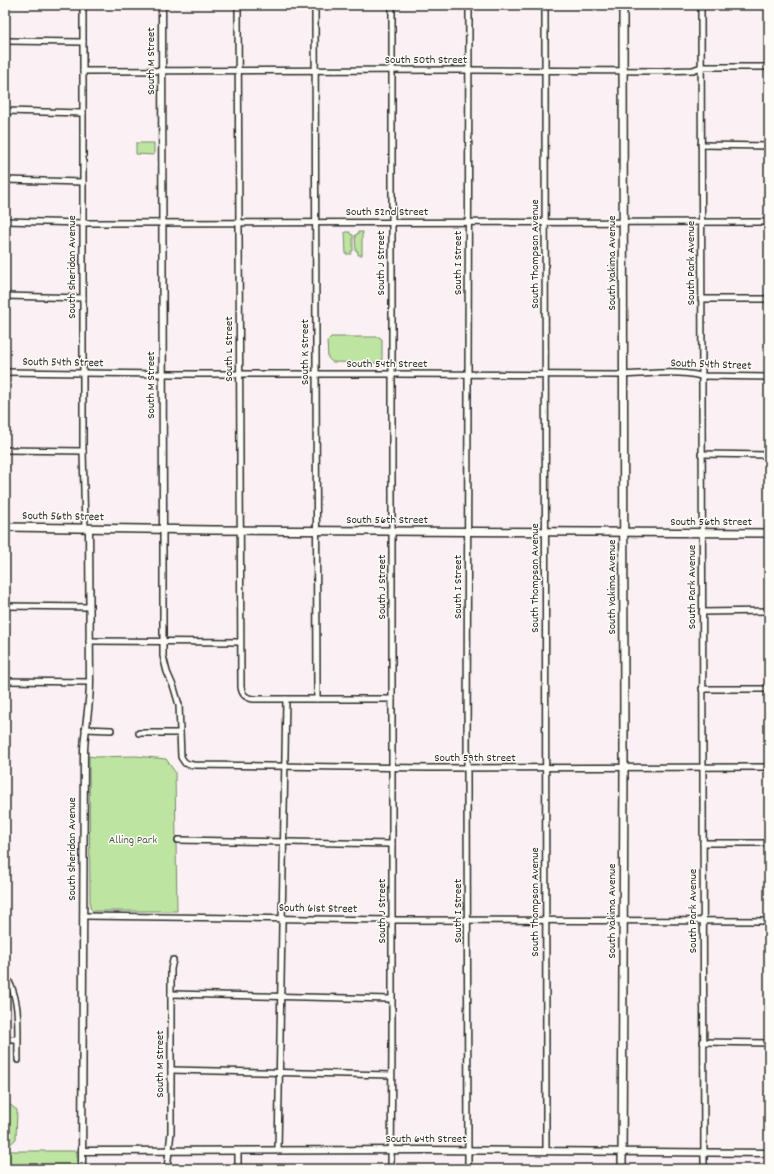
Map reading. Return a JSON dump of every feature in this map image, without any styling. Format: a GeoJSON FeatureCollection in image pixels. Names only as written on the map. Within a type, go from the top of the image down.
{"type":"FeatureCollection","features":[{"type":"Feature","properties":{"kind":"main road","name":"South Yakima Avenue"},"geometry":{"type":"LineString","coordinates":[[622,1169],[624,767],[623,5]]}},
{"type":"Feature","properties":{"kind":"main road","name":"South 56th Street"},"geometry":{"type":"LineString","coordinates":[[5,527],[163,530],[769,533]]}},
{"type":"Feature","properties":{"kind":"street","name":"South Sheridan Avenue"},"geometry":{"type":"LineString","coordinates":[[82,1169],[84,758],[85,729],[89,707],[90,682],[87,529],[83,451],[83,5]]}},
{"type":"Feature","properties":{"kind":"street","name":"South M Street"},"geometry":{"type":"LineString","coordinates":[[162,5],[163,642],[165,666],[178,701],[180,753],[183,761]]}},
{"type":"Feature","properties":{"kind":"street","name":"South L Street"},"geometry":{"type":"LineString","coordinates":[[238,5],[240,684],[242,693],[246,697],[253,699],[286,699]]}},
{"type":"Feature","properties":{"kind":"street","name":"South K Street"},"geometry":{"type":"LineString","coordinates":[[315,5],[317,699]]}},
{"type":"Feature","properties":{"kind":"street","name":"South J Street"},"geometry":{"type":"LineString","coordinates":[[391,1169],[392,5]]}},
{"type":"Feature","properties":{"kind":"street","name":"South I Street"},"geometry":{"type":"LineString","coordinates":[[468,1169],[467,767],[469,5]]}},
{"type":"Feature","properties":{"kind":"street","name":"South Thompson Avenue"},"geometry":{"type":"LineString","coordinates":[[545,5],[546,1151]]}},
{"type":"Feature","properties":{"kind":"street","name":"South Park Avenue"},"geometry":{"type":"LineString","coordinates":[[701,5],[704,1169]]}},
{"type":"Feature","properties":{"kind":"street"},"geometry":{"type":"LineString","coordinates":[[5,41],[83,42]]}},
{"type":"Feature","properties":{"kind":"street","name":"South 50th Street"},"geometry":{"type":"LineString","coordinates":[[83,71],[693,70],[701,67],[769,67]]}},
{"type":"Feature","properties":{"kind":"street"},"geometry":{"type":"LineString","coordinates":[[5,111],[83,113]]}},
{"type":"Feature","properties":{"kind":"street"},"geometry":{"type":"LineString","coordinates":[[701,145],[769,146]]}},
{"type":"Feature","properties":{"kind":"street"},"geometry":{"type":"LineString","coordinates":[[5,180],[83,182]]}},
{"type":"Feature","properties":{"kind":"street","name":"South 52nd Street"},"geometry":{"type":"LineString","coordinates":[[5,221],[83,223],[769,222]]}},
{"type":"Feature","properties":{"kind":"street"},"geometry":{"type":"LineString","coordinates":[[5,296],[83,298]]}},
{"type":"Feature","properties":{"kind":"street"},"geometry":{"type":"LineString","coordinates":[[701,299],[769,299]]}},
{"type":"Feature","properties":{"kind":"street","name":"South 54th Street"},"geometry":{"type":"LineString","coordinates":[[5,372],[84,374],[545,375],[623,375],[662,373],[693,374],[701,376],[769,377]]}},
{"type":"Feature","properties":{"kind":"street"},"geometry":{"type":"LineString","coordinates":[[5,450],[83,451]]}},
{"type":"Feature","properties":{"kind":"street"},"geometry":{"type":"LineString","coordinates":[[701,454],[769,455]]}},
{"type":"Feature","properties":{"kind":"street"},"geometry":{"type":"LineString","coordinates":[[5,606],[89,607]]}},
{"type":"Feature","properties":{"kind":"street"},"geometry":{"type":"LineString","coordinates":[[702,612],[769,612]]}},
{"type":"Feature","properties":{"kind":"street"},"geometry":{"type":"LineString","coordinates":[[89,641],[240,642]]}},
{"type":"Feature","properties":{"kind":"street"},"geometry":{"type":"LineString","coordinates":[[5,681],[90,682]]}},
{"type":"Feature","properties":{"kind":"street"},"geometry":{"type":"LineString","coordinates":[[702,689],[769,689]]}},
{"type":"Feature","properties":{"kind":"street"},"geometry":{"type":"LineString","coordinates":[[278,1150],[286,699],[392,699]]}},
{"type":"Feature","properties":{"kind":"street"},"geometry":{"type":"LineString","coordinates":[[85,729],[111,730]]}},
{"type":"Feature","properties":{"kind":"street"},"geometry":{"type":"LineString","coordinates":[[139,732],[180,733]]}},
{"type":"Feature","properties":{"kind":"street","name":"South 59th Street"},"geometry":{"type":"LineString","coordinates":[[183,761],[193,765],[391,767],[769,767]]}},
{"type":"Feature","properties":{"kind":"street"},"geometry":{"type":"LineString","coordinates":[[178,840],[392,844]]}},
{"type":"Feature","properties":{"kind":"street"},"geometry":{"type":"LineString","coordinates":[[703,843],[769,843]]}},
{"type":"Feature","properties":{"kind":"street","name":"South 61st Street"},"geometry":{"type":"LineString","coordinates":[[83,916],[392,920],[769,921]]}},
{"type":"Feature","properties":{"kind":"street","name":"South M Street"},"geometry":{"type":"LineString","coordinates":[[167,1169],[172,1132],[171,970],[174,960]]}},
{"type":"Feature","properties":{"kind":"street"},"geometry":{"type":"LineString","coordinates":[[5,975],[12,988],[16,1002],[18,1060]]}},
{"type":"Feature","properties":{"kind":"street"},"geometry":{"type":"LineString","coordinates":[[172,994],[391,999]]}},
{"type":"Feature","properties":{"kind":"street"},"geometry":{"type":"LineString","coordinates":[[5,1039],[17,1039]]}},
{"type":"Feature","properties":{"kind":"street"},"geometry":{"type":"LineString","coordinates":[[703,1042],[769,1043]]}},
{"type":"Feature","properties":{"kind":"street"},"geometry":{"type":"LineString","coordinates":[[171,1070],[391,1075]]}},
{"type":"Feature","properties":{"kind":"street"},"geometry":{"type":"LineString","coordinates":[[238,1150],[238,1169]]}},
{"type":"Feature","properties":{"kind":"street","name":"South 64th Street"},"geometry":{"type":"LineString","coordinates":[[82,1151],[468,1150],[769,1153]]}},
{"type":"Feature","properties":{"kind":"green space"},"geometry":{"type":"Polygon","coordinates":[[[136,143],[154,143],[154,155],[136,154],[136,143]]]}},
{"type":"Feature","properties":{"kind":"green space"},"geometry":{"type":"Polygon","coordinates":[[[345,232],[350,232],[350,234],[353,235],[353,251],[351,251],[351,254],[346,254],[345,232]]]}},
{"type":"Feature","properties":{"kind":"green space"},"geometry":{"type":"Polygon","coordinates":[[[358,232],[363,232],[362,255],[358,255],[358,251],[356,251],[355,235],[358,234],[358,232]]]}},
{"type":"Feature","properties":{"kind":"green space"},"geometry":{"type":"Polygon","coordinates":[[[331,337],[379,337],[382,339],[382,360],[377,363],[332,362],[328,358],[327,341],[331,337]]]}},
{"type":"Feature","properties":{"kind":"green space","name":"Alling Park"},"geometry":{"type":"Polygon","coordinates":[[[89,756],[136,756],[166,759],[175,772],[177,911],[93,911],[90,908],[89,756]]]}},
{"type":"Feature","properties":{"kind":"green space"},"geometry":{"type":"Polygon","coordinates":[[[5,1101],[17,1110],[16,1139],[5,1149],[5,1101]]]}},
{"type":"Feature","properties":{"kind":"green space"},"geometry":{"type":"Polygon","coordinates":[[[5,1151],[77,1151],[77,1169],[5,1169],[5,1151]]]}}]}
